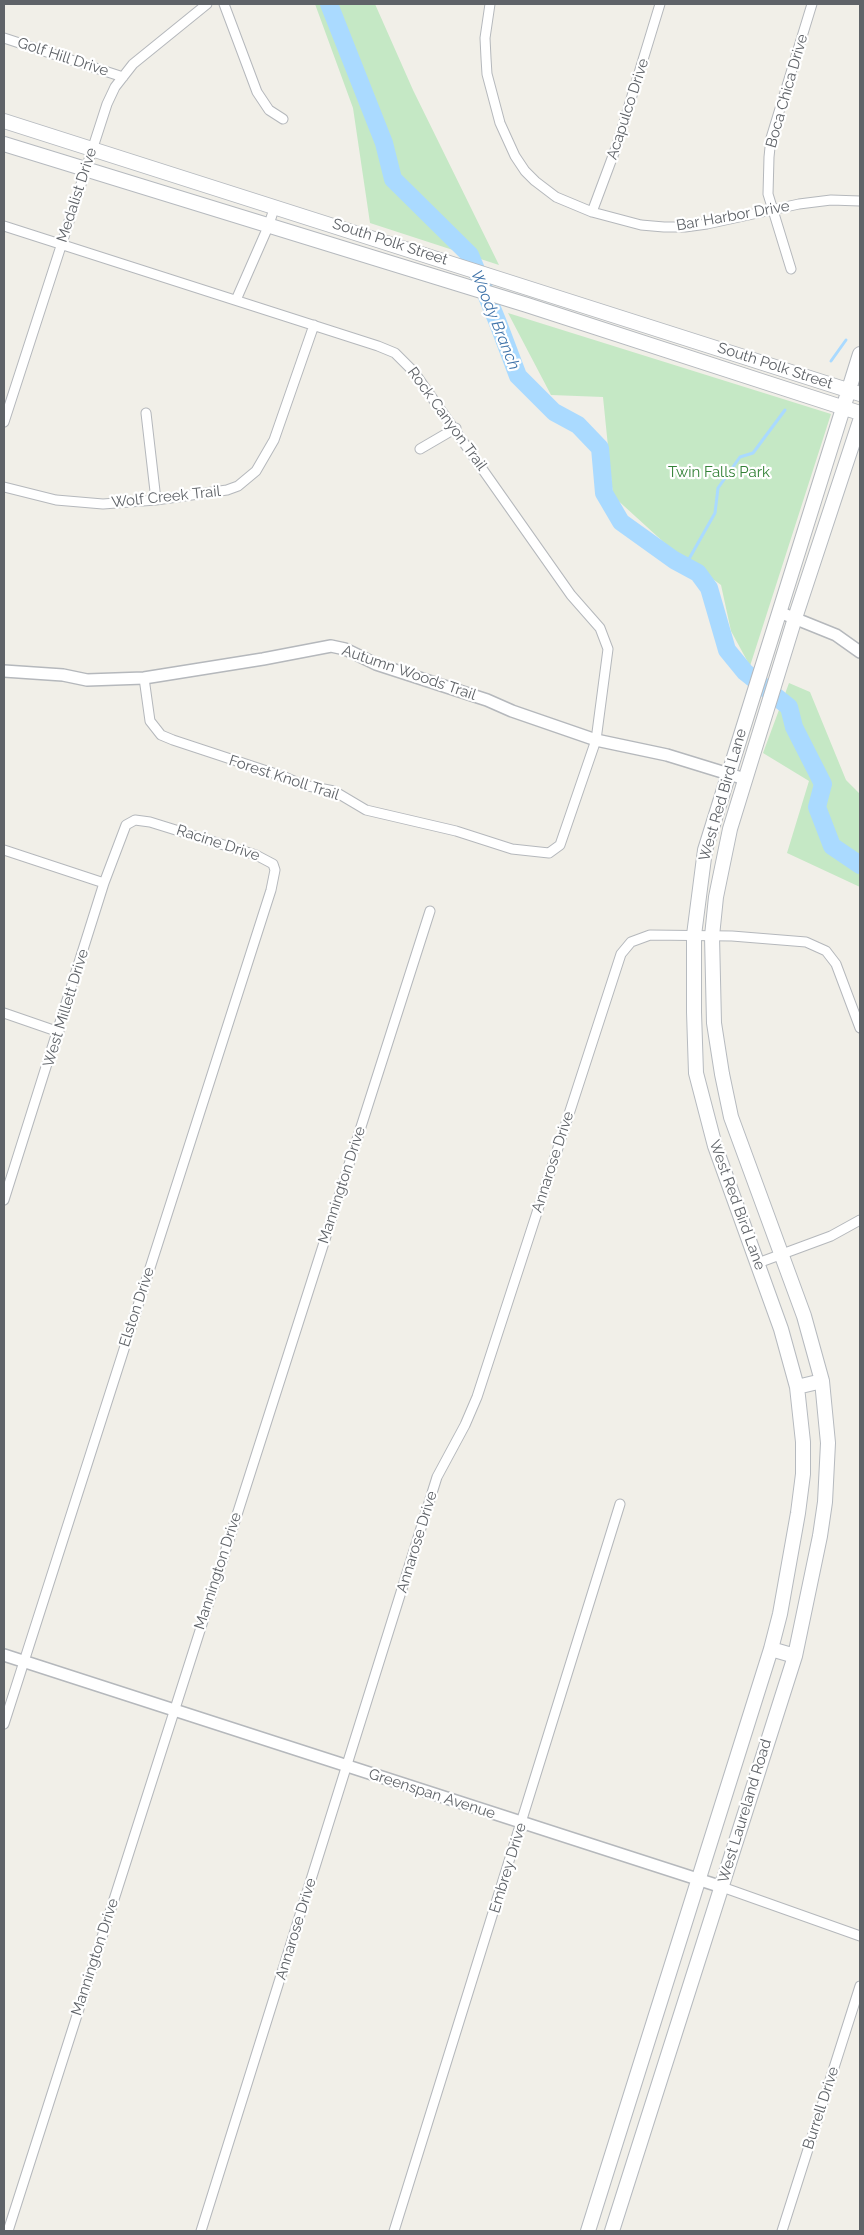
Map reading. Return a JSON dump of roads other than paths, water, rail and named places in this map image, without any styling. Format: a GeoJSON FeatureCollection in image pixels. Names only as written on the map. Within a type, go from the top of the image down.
{"type":"FeatureCollection","features":[{"type":"Feature","properties":{"kind":"main road","name":"South Polk Street"},"geometry":{"type":"LineString","coordinates":[[4,121],[518,283],[854,392]]}},
{"type":"Feature","properties":{"kind":"main road","name":"South Polk Street"},"geometry":{"type":"LineString","coordinates":[[4,144],[268,227],[526,305],[860,413]]}},
{"type":"Feature","properties":{"kind":"main road","name":"West Red Bird Lane"},"geometry":{"type":"LineString","coordinates":[[797,1387],[781,1329],[715,1146],[696,1073],[694,935],[706,850],[843,407],[854,392],[860,354]]}},
{"type":"Feature","properties":{"kind":"main road","name":"West Red Bird Lane"},"geometry":{"type":"LineString","coordinates":[[822,1381],[804,1316],[731,1117],[722,1074],[713,1004],[712,936],[722,859],[795,618],[860,421]]}},
{"type":"Feature","properties":{"kind":"main road"},"geometry":{"type":"LineString","coordinates":[[797,1387],[822,1381]]}},
{"type":"Feature","properties":{"kind":"main road","name":"West Laureland Road"},"geometry":{"type":"LineString","coordinates":[[612,2231],[794,1656],[814,1571],[825,1502],[828,1443],[822,1381]]}},
{"type":"Feature","properties":{"kind":"main road","name":"West Laureland Road"},"geometry":{"type":"LineString","coordinates":[[588,2231],[697,1879],[771,1649],[789,1565],[803,1474],[803,1442],[797,1387]]}},
{"type":"Feature","properties":{"kind":"main road"},"geometry":{"type":"LineString","coordinates":[[771,1649],[794,1656]]}},
{"type":"Feature","properties":{"kind":"street","name":"Medalist Drive"},"geometry":{"type":"LineString","coordinates":[[4,422],[107,104],[123,77],[146,52],[207,4]]}},
{"type":"Feature","properties":{"kind":"street"},"geometry":{"type":"LineString","coordinates":[[224,4],[258,92],[270,110],[283,118]]}},
{"type":"Feature","properties":{"kind":"street","name":"Bar Harbor Drive"},"geometry":{"type":"LineString","coordinates":[[490,4],[485,38],[487,74],[507,140],[515,156],[534,181],[556,197],[592,212],[641,225],[685,227],[773,209],[831,200],[860,201]]}},
{"type":"Feature","properties":{"kind":"street","name":"Acapulco Drive"},"geometry":{"type":"LineString","coordinates":[[592,212],[628,111],[660,4]]}},
{"type":"Feature","properties":{"kind":"street","name":"Boca Chica Drive"},"geometry":{"type":"LineString","coordinates":[[791,270],[768,194],[771,138],[812,4]]}},
{"type":"Feature","properties":{"kind":"street","name":"Golf Hill Drive"},"geometry":{"type":"LineString","coordinates":[[4,38],[123,77]]}},
{"type":"Feature","properties":{"kind":"street"},"geometry":{"type":"LineString","coordinates":[[236,300],[268,227],[275,206]]}},
{"type":"Feature","properties":{"kind":"street","name":"Rock Canyon Trail"},"geometry":{"type":"LineString","coordinates":[[4,226],[387,349],[395,353],[414,372],[456,428],[571,595],[600,628],[605,639],[608,649],[596,740],[567,826]]}},
{"type":"Feature","properties":{"kind":"street","name":"Wolf Creek Trail"},"geometry":{"type":"LineString","coordinates":[[4,486],[56,500],[85,503],[156,500],[227,490],[238,486],[256,471],[274,440],[314,325]]}},
{"type":"Feature","properties":{"kind":"street"},"geometry":{"type":"LineString","coordinates":[[146,413],[156,500]]}},
{"type":"Feature","properties":{"kind":"street"},"geometry":{"type":"LineString","coordinates":[[420,449],[456,428]]}},
{"type":"Feature","properties":{"kind":"street"},"geometry":{"type":"LineString","coordinates":[[779,612],[836,635],[860,652]]}},
{"type":"Feature","properties":{"kind":"street","name":"Autumn Woods Trail"},"geometry":{"type":"LineString","coordinates":[[4,672],[63,675],[88,680],[144,678],[263,660],[331,646],[345,649],[376,664],[487,700],[512,712],[538,719],[596,740],[667,755],[745,779]]}},
{"type":"Feature","properties":{"kind":"street","name":"Forest Knoll Trail"},"geometry":{"type":"LineString","coordinates":[[144,678],[150,721],[161,735],[200,750],[285,777],[303,786],[334,792],[366,810],[456,831],[512,849],[538,853],[549,853],[560,845],[567,826]]}},
{"type":"Feature","properties":{"kind":"street","name":"West Millett Drive"},"geometry":{"type":"LineString","coordinates":[[4,1200],[7,1178],[59,1032],[104,884],[126,825],[134,820]]}},
{"type":"Feature","properties":{"kind":"street","name":"Racine Drive"},"geometry":{"type":"LineString","coordinates":[[134,820],[150,822],[267,860],[273,864],[275,870],[271,890]]}},
{"type":"Feature","properties":{"kind":"street"},"geometry":{"type":"LineString","coordinates":[[4,850],[104,884]]}},
{"type":"Feature","properties":{"kind":"street","name":"Elston Drive"},"geometry":{"type":"LineString","coordinates":[[4,1724],[271,890]]}},
{"type":"Feature","properties":{"kind":"street","name":"Mannington Drive"},"geometry":{"type":"LineString","coordinates":[[8,2231],[430,911]]}},
{"type":"Feature","properties":{"kind":"street","name":"Annarose Drive"},"geometry":{"type":"LineString","coordinates":[[201,2231],[437,1477],[465,1425],[477,1397],[621,954],[626,947],[640,937],[650,935],[694,935],[806,942],[826,951],[839,968],[860,1028]]}},
{"type":"Feature","properties":{"kind":"street"},"geometry":{"type":"LineString","coordinates":[[4,1013],[59,1032]]}},
{"type":"Feature","properties":{"kind":"street"},"geometry":{"type":"LineString","coordinates":[[758,1264],[831,1236],[860,1220]]}},
{"type":"Feature","properties":{"kind":"street","name":"Embrey Drive"},"geometry":{"type":"LineString","coordinates":[[394,2231],[620,1504]]}},
{"type":"Feature","properties":{"kind":"street","name":"Greenspan Avenue"},"geometry":{"type":"LineString","coordinates":[[4,1655],[722,1887],[860,1936]]}},
{"type":"Feature","properties":{"kind":"street","name":"Burrell Drive"},"geometry":{"type":"LineString","coordinates":[[782,2231],[860,1986]]}},
{"type":"Feature","properties":{"kind":"waterway","name":"Woody Branch"},"geometry":{"type":"LineString","coordinates":[[329,4],[384,143],[393,179],[470,255],[518,376],[554,412],[578,425],[600,448],[604,493],[621,522],[674,560],[698,573],[709,588],[727,650],[745,672],[789,707],[794,727],[823,784],[817,807],[832,846],[860,865]]}},
{"type":"Feature","properties":{"kind":"waterway"},"geometry":{"type":"LineString","coordinates":[[831,361],[846,340]]}},
{"type":"Feature","properties":{"kind":"waterway"},"geometry":{"type":"LineString","coordinates":[[685,566],[715,513],[718,488],[740,457],[753,453],[785,410]]}},
{"type":"Feature","properties":{"kind":"park label","name":"Twin Falls Park"},"geometry":{"type":"Point","coordinates":[719,472]}}]}
